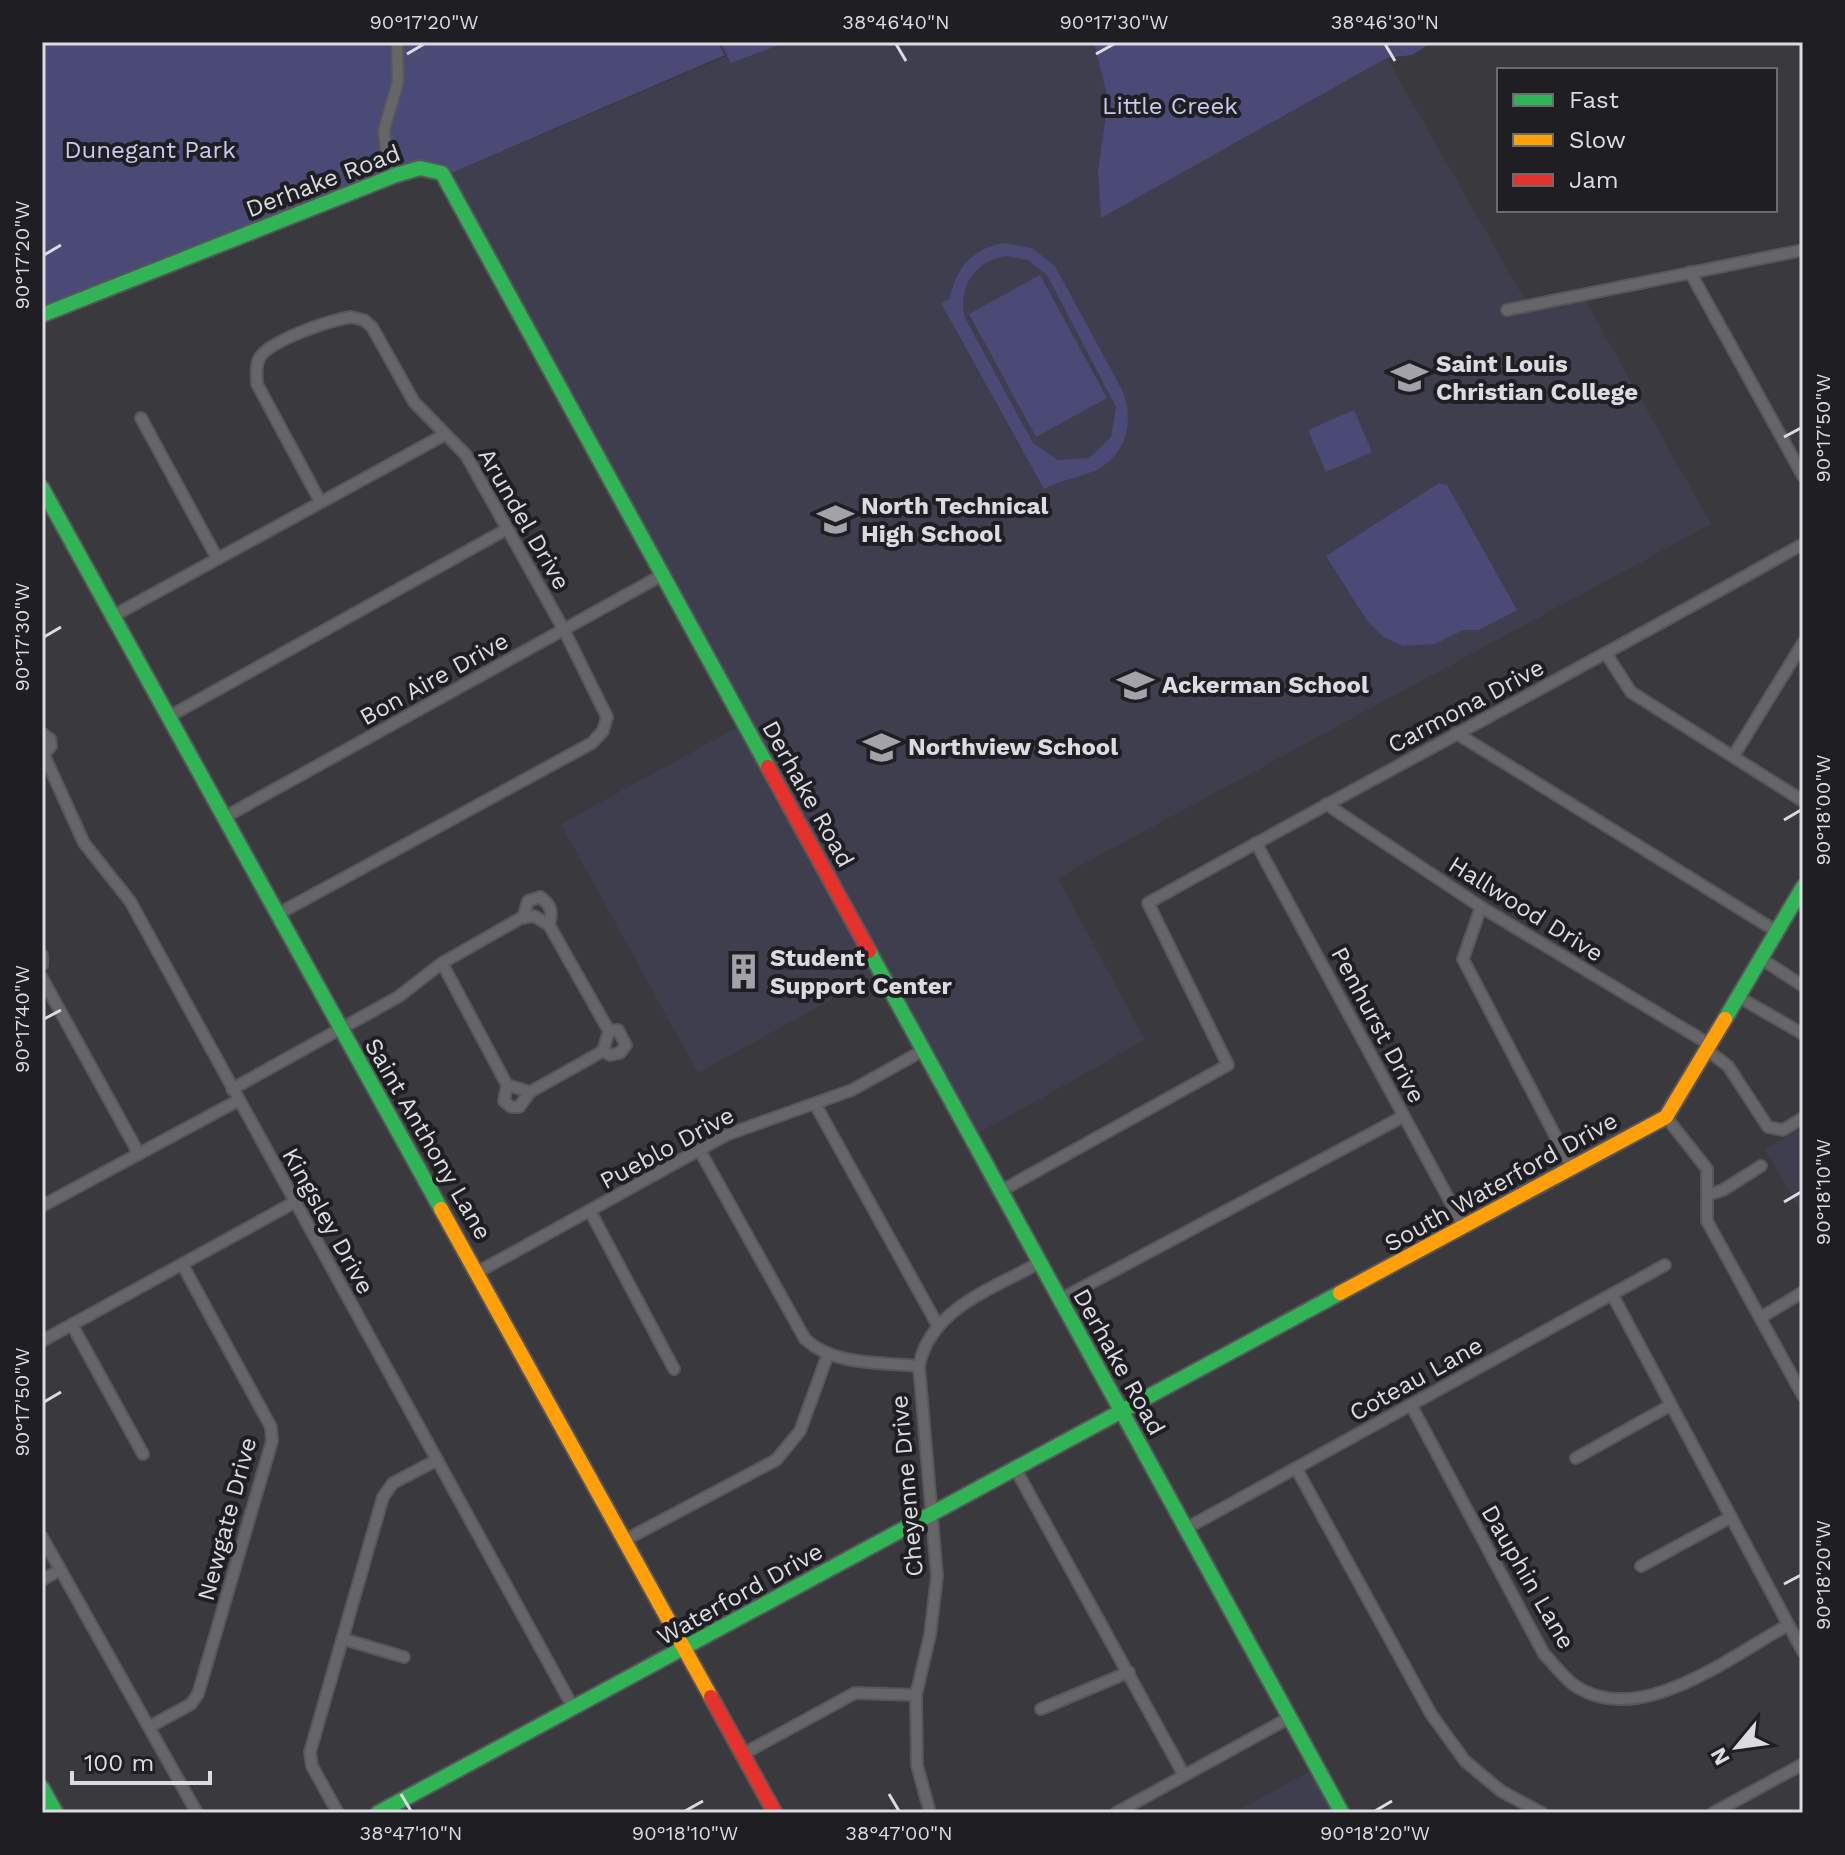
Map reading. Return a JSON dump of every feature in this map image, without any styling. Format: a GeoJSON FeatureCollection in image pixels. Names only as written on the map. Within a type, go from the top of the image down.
{"type":"FeatureCollection","features":[{"type":"Feature","properties":{"kind":"street"},"geometry":{"type":"LineString","coordinates":[[396,175],[386,149],[384,130],[398,82],[397,42]]}},
{"type":"Feature","properties":{"kind":"street","name":"Derhake Road"},"geometry":{"type":"LineString","coordinates":[[42,315],[396,175],[420,168],[442,173],[1342,1813]]}},
{"type":"Feature","properties":{"kind":"street"},"geometry":{"type":"LineString","coordinates":[[1507,310],[1803,250]]}},
{"type":"Feature","properties":{"kind":"street"},"geometry":{"type":"LineString","coordinates":[[1690,272],[1803,476]]}},
{"type":"Feature","properties":{"kind":"street","name":"Arundel Drive"},"geometry":{"type":"LineString","coordinates":[[276,915],[592,743],[603,731],[607,717],[564,630],[466,455],[414,402],[372,327],[364,320],[351,317],[337,319],[269,347],[259,358],[257,384],[320,501]]}},
{"type":"Feature","properties":{"kind":"street"},"geometry":{"type":"LineString","coordinates":[[141,418],[217,558]]}},
{"type":"Feature","properties":{"kind":"street"},"geometry":{"type":"LineString","coordinates":[[113,616],[444,435]]}},
{"type":"Feature","properties":{"kind":"street","name":"Saint Anthony Lane"},"geometry":{"type":"LineString","coordinates":[[42,488],[775,1813]]}},
{"type":"Feature","properties":{"kind":"street"},"geometry":{"type":"LineString","coordinates":[[168,717],[507,529]]}},
{"type":"Feature","properties":{"kind":"street","name":"Carmona Drive"},"geometry":{"type":"LineString","coordinates":[[999,1192],[1228,1065],[1148,903],[1456,733],[1607,655],[1803,544]]}},
{"type":"Feature","properties":{"kind":"street","name":"Bon Aire Drive"},"geometry":{"type":"LineString","coordinates":[[223,818],[664,574]]}},
{"type":"Feature","properties":{"kind":"street"},"geometry":{"type":"LineString","coordinates":[[1734,755],[1803,643]]}},
{"type":"Feature","properties":{"kind":"street"},"geometry":{"type":"LineString","coordinates":[[1607,655],[1631,692],[1803,801]]}},
{"type":"Feature","properties":{"kind":"street","name":"Kingsley Drive"},"geometry":{"type":"LineString","coordinates":[[42,733],[51,742],[43,756],[84,843],[130,901],[574,1709]]}},
{"type":"Feature","properties":{"kind":"street"},"geometry":{"type":"LineString","coordinates":[[1456,733],[1776,931]]}},
{"type":"Feature","properties":{"kind":"street","name":"Hallwood Drive"},"geometry":{"type":"LineString","coordinates":[[1326,804],[1481,907],[1707,1047],[1728,1066],[1768,1127],[1783,1130],[1803,1118]]}},
{"type":"Feature","properties":{"kind":"street","name":"Penhurst Drive"},"geometry":{"type":"LineString","coordinates":[[1256,843],[1464,1227]]}},
{"type":"Feature","properties":{"kind":"street"},"geometry":{"type":"LineString","coordinates":[[1803,887],[1666,1117],[1707,1169],[1707,1221],[1803,1396]]}},
{"type":"Feature","properties":{"kind":"street"},"geometry":{"type":"LineString","coordinates":[[529,917],[528,901],[540,897],[549,904],[552,913],[549,925]]}},
{"type":"Feature","properties":{"kind":"street"},"geometry":{"type":"LineString","coordinates":[[1481,907],[1463,959],[1572,1168]]}},
{"type":"Feature","properties":{"kind":"street"},"geometry":{"type":"LineString","coordinates":[[232,1089],[398,997],[442,963],[529,917],[549,925],[609,1031],[603,1051],[530,1092],[519,1107],[511,1107],[504,1101],[507,1085],[442,963]]}},
{"type":"Feature","properties":{"kind":"street"},"geometry":{"type":"LineString","coordinates":[[42,955],[42,965]]}},
{"type":"Feature","properties":{"kind":"street"},"geometry":{"type":"LineString","coordinates":[[1760,958],[1803,986]]}},
{"type":"Feature","properties":{"kind":"street"},"geometry":{"type":"LineString","coordinates":[[42,978],[139,1154]]}},
{"type":"Feature","properties":{"kind":"street"},"geometry":{"type":"LineString","coordinates":[[1737,996],[1803,1034]]}},
{"type":"Feature","properties":{"kind":"street"},"geometry":{"type":"LineString","coordinates":[[603,1051],[610,1055],[620,1053],[626,1045],[618,1030],[609,1031]]}},
{"type":"Feature","properties":{"kind":"street","name":"Pueblo Drive"},"geometry":{"type":"LineString","coordinates":[[478,1272],[726,1135],[852,1090],[924,1050]]}},
{"type":"Feature","properties":{"kind":"street"},"geometry":{"type":"LineString","coordinates":[[507,1085],[530,1092]]}},
{"type":"Feature","properties":{"kind":"street"},"geometry":{"type":"LineString","coordinates":[[42,1206],[239,1100]]}},
{"type":"Feature","properties":{"kind":"street"},"geometry":{"type":"LineString","coordinates":[[815,1104],[937,1324],[953,1311],[1039,1263]]}},
{"type":"Feature","properties":{"kind":"street"},"geometry":{"type":"LineString","coordinates":[[1059,1300],[1404,1116]]}},
{"type":"Feature","properties":{"kind":"street","name":"South Waterford Drive"},"geometry":{"type":"LineString","coordinates":[[1123,1414],[1666,1117]]}},
{"type":"Feature","properties":{"kind":"street"},"geometry":{"type":"LineString","coordinates":[[700,1151],[796,1328],[815,1348],[828,1354],[919,1366]]}},
{"type":"Feature","properties":{"kind":"street"},"geometry":{"type":"LineString","coordinates":[[1707,1195],[1723,1190],[1761,1166]]}},
{"type":"Feature","properties":{"kind":"street"},"geometry":{"type":"LineString","coordinates":[[42,1341],[295,1202]]}},
{"type":"Feature","properties":{"kind":"street"},"geometry":{"type":"LineString","coordinates":[[590,1211],[674,1369]]}},
{"type":"Feature","properties":{"kind":"street","name":"Newgate Drive"},"geometry":{"type":"LineString","coordinates":[[149,1727],[191,1704],[198,1694],[272,1441],[271,1427],[182,1264]]}},
{"type":"Feature","properties":{"kind":"street","name":"Coteau Lane"},"geometry":{"type":"LineString","coordinates":[[1187,1528],[1665,1265]]}},
{"type":"Feature","properties":{"kind":"street"},"geometry":{"type":"LineString","coordinates":[[1760,1318],[1803,1292]]}},
{"type":"Feature","properties":{"kind":"street"},"geometry":{"type":"LineString","coordinates":[[1612,1294],[1669,1406],[1803,1652]]}},
{"type":"Feature","properties":{"kind":"street","name":"Cheyenne Drive"},"geometry":{"type":"LineString","coordinates":[[930,1813],[917,1765],[916,1695],[930,1635],[937,1576],[919,1366],[922,1352],[937,1324]]}},
{"type":"Feature","properties":{"kind":"street"},"geometry":{"type":"LineString","coordinates":[[72,1325],[143,1454]]}},
{"type":"Feature","properties":{"kind":"street"},"geometry":{"type":"LineString","coordinates":[[625,1540],[776,1460],[800,1431],[828,1354]]}},
{"type":"Feature","properties":{"kind":"street","name":"Dauphin Lane"},"geometry":{"type":"LineString","coordinates":[[1411,1405],[1544,1654],[1574,1685],[1603,1696],[1643,1700],[1666,1692],[1788,1625]]}},
{"type":"Feature","properties":{"kind":"street"},"geometry":{"type":"LineString","coordinates":[[1576,1458],[1669,1406]]}},
{"type":"Feature","properties":{"kind":"street","name":"Waterford Drive"},"geometry":{"type":"LineString","coordinates":[[378,1813],[1123,1414]]}},
{"type":"Feature","properties":{"kind":"street"},"geometry":{"type":"LineString","coordinates":[[338,1813],[312,1766],[310,1752],[383,1497],[393,1483],[437,1460]]}},
{"type":"Feature","properties":{"kind":"street"},"geometry":{"type":"LineString","coordinates":[[1296,1468],[1431,1714],[1448,1738],[1465,1761],[1489,1781],[1542,1813]]}},
{"type":"Feature","properties":{"kind":"street"},"geometry":{"type":"LineString","coordinates":[[1016,1470],[1184,1775]]}},
{"type":"Feature","properties":{"kind":"street"},"geometry":{"type":"LineString","coordinates":[[1641,1566],[1731,1517]]}},
{"type":"Feature","properties":{"kind":"street"},"geometry":{"type":"LineString","coordinates":[[42,1537],[197,1813]]}},
{"type":"Feature","properties":{"kind":"street"},"geometry":{"type":"LineString","coordinates":[[42,1580],[60,1570]]}},
{"type":"Feature","properties":{"kind":"street"},"geometry":{"type":"LineString","coordinates":[[343,1639],[404,1657]]}},
{"type":"Feature","properties":{"kind":"street"},"geometry":{"type":"LineString","coordinates":[[1041,1709],[1129,1672]]}},
{"type":"Feature","properties":{"kind":"street"},"geometry":{"type":"LineString","coordinates":[[743,1754],[855,1693],[916,1695]]}},
{"type":"Feature","properties":{"kind":"street"},"geometry":{"type":"LineString","coordinates":[[1116,1813],[1289,1718]]}},
{"type":"Feature","properties":{"kind":"street"},"geometry":{"type":"LineString","coordinates":[[1713,1813],[1803,1764]]}},
{"type":"Feature","properties":{"kind":"street"},"geometry":{"type":"LineString","coordinates":[[42,1788],[56,1813]]}},
{"type":"Feature","properties":{"kind":"shaded area"},"geometry":{"type":"Polygon","coordinates":[[[760,42],[1157,42],[1230,146],[1387,58],[1525,300],[1579,289],[1711,524],[1058,878],[1145,1040],[977,1134],[446,173],[437,163],[449,174],[760,42]]]}},
{"type":"Feature","properties":{"kind":"shaded area"},"geometry":{"type":"Polygon","coordinates":[[[739,726],[876,975],[698,1073],[561,824],[739,726]]]}},
{"type":"Feature","properties":{"kind":"shaded area"},"geometry":{"type":"Polygon","coordinates":[[[1803,1128],[1803,1215],[1765,1149],[1803,1128]]]}},
{"type":"Feature","properties":{"kind":"shaded area"},"geometry":{"type":"Polygon","coordinates":[[[1310,1771],[1333,1813],[1233,1813],[1310,1771]]]}},
{"type":"Feature","properties":{"kind":"green space","name":"Dunegant Park"},"geometry":{"type":"Polygon","coordinates":[[[42,42],[718,42],[725,55],[449,174],[437,163],[412,163],[42,310],[42,42]]]}},
{"type":"Feature","properties":{"kind":"green space"},"geometry":{"type":"Polygon","coordinates":[[[720,42],[787,42],[731,63],[720,42]]]}},
{"type":"Feature","properties":{"kind":"green space","name":"Little Creek"},"geometry":{"type":"Polygon","coordinates":[[[1094,42],[1433,42],[1412,55],[1387,58],[1101,218],[1098,171],[1108,100],[1094,42]]]}},
{"type":"Feature","properties":{"kind":"green space"},"geometry":{"type":"Polygon","coordinates":[[[1004,243],[1032,248],[1055,266],[1126,401],[1126,435],[1115,455],[1096,470],[1044,489],[941,303],[950,299],[956,278],[967,261],[1004,243]],[[1006,256],[985,263],[977,270],[966,286],[965,318],[1033,443],[1058,460],[1089,458],[1111,437],[1116,407],[1047,275],[1028,260],[1006,256]]]}},
{"type":"Feature","properties":{"kind":"green space"},"geometry":{"type":"Polygon","coordinates":[[[1040,275],[1107,398],[1036,437],[969,314],[1040,275]]]}},
{"type":"Feature","properties":{"kind":"green space"},"geometry":{"type":"Polygon","coordinates":[[[1354,410],[1372,452],[1326,472],[1308,430],[1354,410]]]}},
{"type":"Feature","properties":{"kind":"green space"},"geometry":{"type":"Polygon","coordinates":[[[1439,483],[1447,485],[1517,610],[1479,630],[1463,630],[1435,644],[1403,646],[1384,637],[1366,619],[1326,556],[1439,483]]]}},
{"type":"Feature","properties":{"kind":"traffic: fast"},"geometry":{"type":"LineString","coordinates":[[42,315],[396,175],[420,168],[442,173],[768,767]]}},
{"type":"Feature","properties":{"kind":"traffic: fast"},"geometry":{"type":"LineString","coordinates":[[42,488],[441,1209]]}},
{"type":"Feature","properties":{"kind":"traffic: fast"},"geometry":{"type":"LineString","coordinates":[[1725,1019],[1803,887]]}},
{"type":"Feature","properties":{"kind":"traffic: fast"},"geometry":{"type":"LineString","coordinates":[[869,951],[1342,1813]]}},
{"type":"Feature","properties":{"kind":"traffic: fast"},"geometry":{"type":"LineString","coordinates":[[378,1813],[1340,1293]]}},
{"type":"Feature","properties":{"kind":"traffic: fast"},"geometry":{"type":"LineString","coordinates":[[42,1788],[56,1813]]}},
{"type":"Feature","properties":{"kind":"traffic: slow"},"geometry":{"type":"LineString","coordinates":[[1340,1293],[1666,1117],[1725,1019]]}},
{"type":"Feature","properties":{"kind":"traffic: slow"},"geometry":{"type":"LineString","coordinates":[[441,1209],[711,1697]]}},
{"type":"Feature","properties":{"kind":"traffic: jam"},"geometry":{"type":"LineString","coordinates":[[768,767],[869,951]]}},
{"type":"Feature","properties":{"kind":"traffic: jam"},"geometry":{"type":"LineString","coordinates":[[711,1697],[775,1813]]}},
{"type":"Feature","properties":{"kind":"place","name":"Saint Louis Christian College"},"geometry":{"type":"Point","coordinates":[1410,378]}},
{"type":"Feature","properties":{"kind":"place","name":"North Technical High School"},"geometry":{"type":"Point","coordinates":[835,520]}},
{"type":"Feature","properties":{"kind":"place","name":"Ackerman School"},"geometry":{"type":"Point","coordinates":[1136,685]}},
{"type":"Feature","properties":{"kind":"place","name":"Northview School"},"geometry":{"type":"Point","coordinates":[882,747]}},
{"type":"Feature","properties":{"kind":"place","name":"Student Support Center"},"geometry":{"type":"Point","coordinates":[744,972]}}]}
